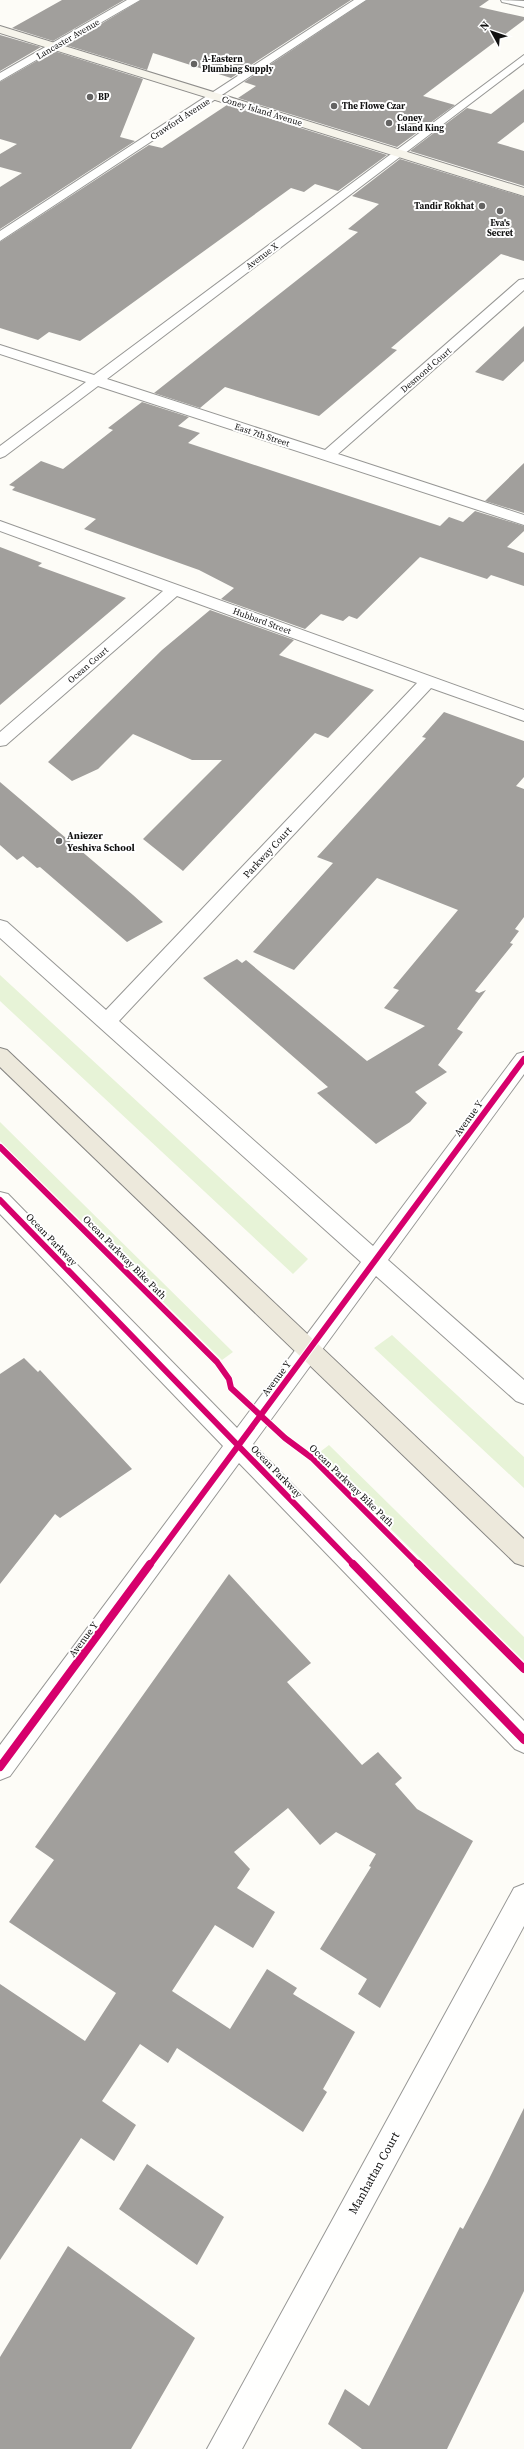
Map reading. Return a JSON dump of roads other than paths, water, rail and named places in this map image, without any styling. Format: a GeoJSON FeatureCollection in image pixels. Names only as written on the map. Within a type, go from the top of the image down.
{"type":"FeatureCollection","features":[{"type":"Feature","properties":{"kind":"main road","name":"Coney Island Avenue"},"geometry":{"type":"LineString","coordinates":[[0,29],[524,192]]}},
{"type":"Feature","properties":{"kind":"main road"},"geometry":{"type":"LineString","coordinates":[[0,1055],[524,1555]]}},
{"type":"Feature","properties":{"kind":"street","name":"Lancaster Avenue"},"geometry":{"type":"LineString","coordinates":[[0,78],[135,0]]}},
{"type":"Feature","properties":{"kind":"street","name":"Crawford Avenue"},"geometry":{"type":"LineString","coordinates":[[0,237],[361,0]]}},
{"type":"Feature","properties":{"kind":"street"},"geometry":{"type":"LineString","coordinates":[[506,0],[524,4]]}},
{"type":"Feature","properties":{"kind":"street","name":"Avenue X"},"geometry":{"type":"LineString","coordinates":[[0,453],[524,58]]}},
{"type":"Feature","properties":{"kind":"street"},"geometry":{"type":"LineString","coordinates":[[511,68],[524,72]]}},
{"type":"Feature","properties":{"kind":"street","name":"Desmond Court"},"geometry":{"type":"LineString","coordinates":[[327,456],[524,283]]}},
{"type":"Feature","properties":{"kind":"street","name":"East 7th Street"},"geometry":{"type":"LineString","coordinates":[[0,349],[524,520]]}},
{"type":"Feature","properties":{"kind":"street","name":"Hubbard Street"},"geometry":{"type":"LineString","coordinates":[[0,526],[524,716]]}},
{"type":"Feature","properties":{"kind":"street","name":"Ocean Court"},"geometry":{"type":"LineString","coordinates":[[0,741],[175,589]]}},
{"type":"Feature","properties":{"kind":"street","name":"Parkway Court"},"geometry":{"type":"LineString","coordinates":[[106,1022],[428,681]]}},
{"type":"Feature","properties":{"kind":"street"},"geometry":{"type":"LineString","coordinates":[[0,927],[524,1394]]}},
{"type":"Feature","properties":{"kind":"street","name":"Avenue Y"},"geometry":{"type":"LineString","coordinates":[[0,1767],[524,1059]]}},
{"type":"Feature","properties":{"kind":"street","name":"Ocean Parkway"},"geometry":{"type":"LineString","coordinates":[[0,1200],[206,1409],[238,1446],[524,1740]]}},
{"type":"Feature","properties":{"kind":"street","name":"Manhattan Court"},"geometry":{"type":"LineString","coordinates":[[224,2449],[524,1898]]}},
{"type":"Feature","properties":{"kind":"place","name":"A-Eastern Plumbing Supply"},"geometry":{"type":"Point","coordinates":[194,64]}},
{"type":"Feature","properties":{"kind":"place","name":"BP"},"geometry":{"type":"Point","coordinates":[90,97]}},
{"type":"Feature","properties":{"kind":"place","name":"The Flowe Czar"},"geometry":{"type":"Point","coordinates":[334,106]}},
{"type":"Feature","properties":{"kind":"place","name":"Coney Island King"},"geometry":{"type":"Point","coordinates":[389,123]}},
{"type":"Feature","properties":{"kind":"place","name":"Tandir Rokhat"},"geometry":{"type":"Point","coordinates":[482,206]}},
{"type":"Feature","properties":{"kind":"place","name":"Eva's Secret"},"geometry":{"type":"Point","coordinates":[500,211]}},
{"type":"Feature","properties":{"kind":"place","name":"Aniezer Yeshiva School"},"geometry":{"type":"Point","coordinates":[59,841]}}]}
